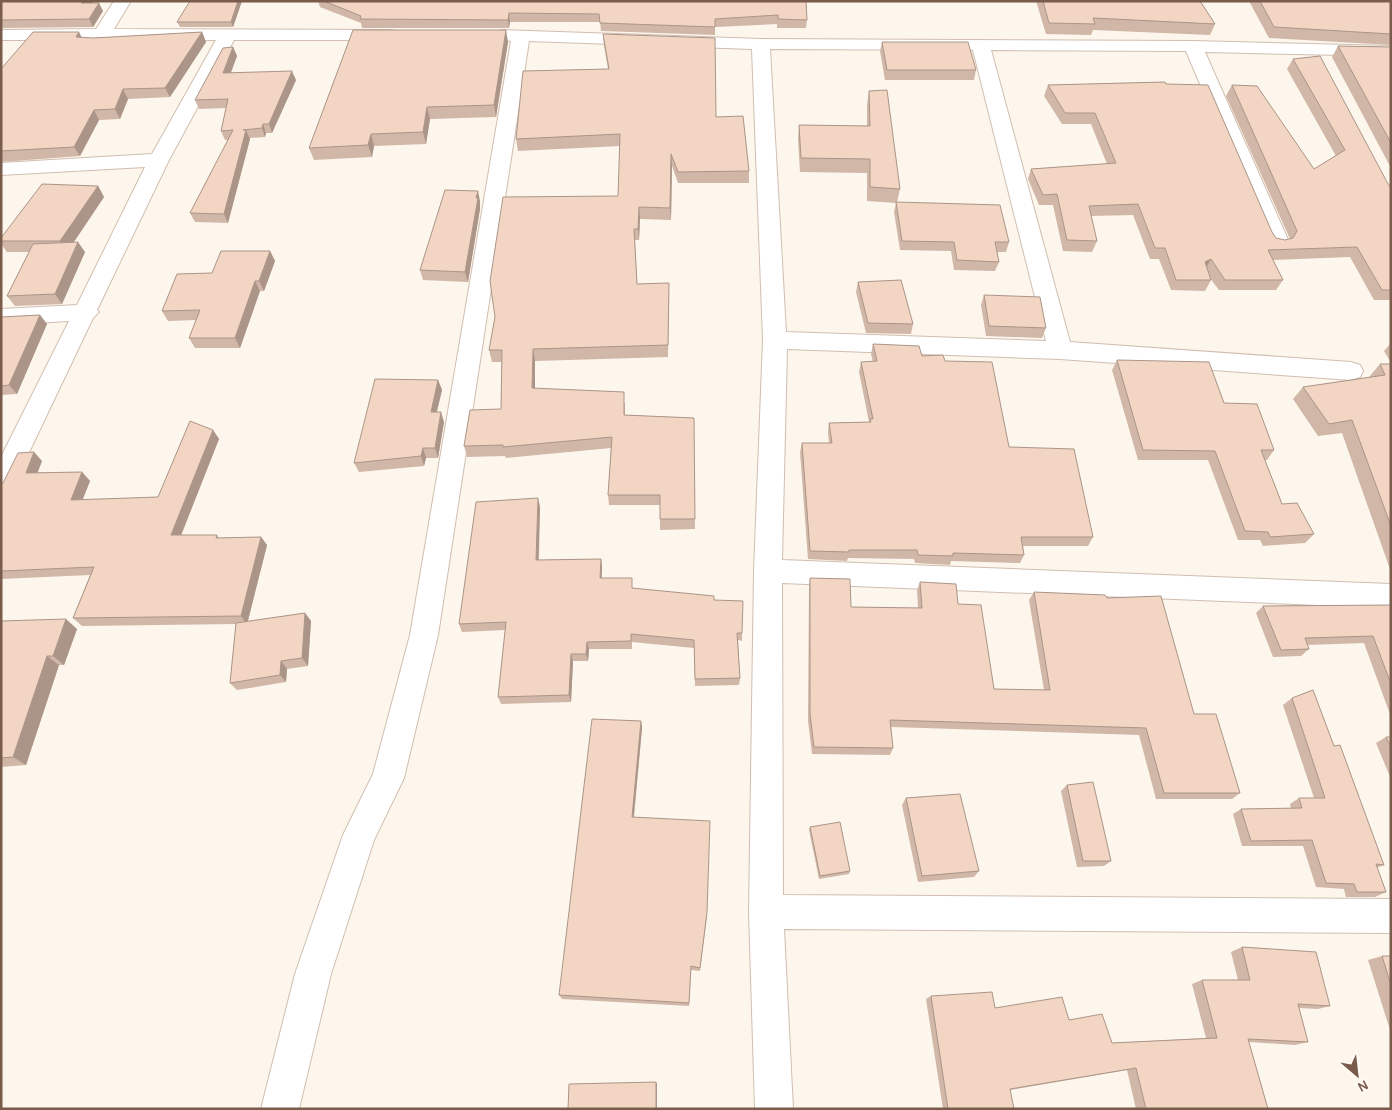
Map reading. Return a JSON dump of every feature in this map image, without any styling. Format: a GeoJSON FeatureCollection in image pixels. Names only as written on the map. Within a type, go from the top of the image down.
{"type":"FeatureCollection","features":[{"type":"Feature","properties":{"kind":"street"},"geometry":{"type":"LineString","coordinates":[[102,34],[123,1]]}},
{"type":"Feature","properties":{"kind":"street"},"geometry":{"type":"LineString","coordinates":[[482,34],[761,44],[1193,46],[1321,59],[1391,51]]}},
{"type":"Feature","properties":{"kind":"street"},"geometry":{"type":"LineString","coordinates":[[280,1109],[313,974],[359,835],[388,778],[424,635],[521,34]]}},
{"type":"Feature","properties":{"kind":"street"},"geometry":{"type":"LineString","coordinates":[[1,35],[404,35]]}},
{"type":"Feature","properties":{"kind":"street"},"geometry":{"type":"LineString","coordinates":[[1,484],[87,312],[159,160],[228,35]]}},
{"type":"Feature","properties":{"kind":"street"},"geometry":{"type":"LineString","coordinates":[[761,44],[775,340],[768,571],[766,912],[774,1109]]}},
{"type":"Feature","properties":{"kind":"street"},"geometry":{"type":"LineString","coordinates":[[981,46],[1060,350]]}},
{"type":"Feature","properties":{"kind":"street"},"geometry":{"type":"LineString","coordinates":[[1193,46],[1278,242]]}},
{"type":"Feature","properties":{"kind":"street"},"geometry":{"type":"LineString","coordinates":[[1,169],[159,160]]}},
{"type":"Feature","properties":{"kind":"street"},"geometry":{"type":"LineString","coordinates":[[1,317],[87,312]]}},
{"type":"Feature","properties":{"kind":"street"},"geometry":{"type":"LineString","coordinates":[[775,340],[1060,350],[1351,371]]}},
{"type":"Feature","properties":{"kind":"street"},"geometry":{"type":"LineString","coordinates":[[768,571],[1391,596]]}},
{"type":"Feature","properties":{"kind":"street"},"geometry":{"type":"LineString","coordinates":[[766,912],[1391,916]]}},
{"type":"Feature","properties":{"kind":"building"},"geometry":{"type":"Polygon","coordinates":[[[1,1],[83,1],[81,3],[99,3],[89,19],[1,20],[1,1]]]}},
{"type":"Feature","properties":{"kind":"building"},"geometry":{"type":"Polygon","coordinates":[[[190,1],[238,1],[231,22],[177,22],[190,1]]]}},
{"type":"Feature","properties":{"kind":"building"},"geometry":{"type":"Polygon","coordinates":[[[324,1],[806,1],[807,20],[778,19],[778,15],[715,19],[715,27],[600,23],[599,14],[509,13],[508,20],[360,19],[361,16],[324,1]]]}},
{"type":"Feature","properties":{"kind":"building"},"geometry":{"type":"Polygon","coordinates":[[[1043,1],[1200,1],[1215,24],[1093,18],[1095,24],[1049,23],[1043,1]]]}},
{"type":"Feature","properties":{"kind":"building"},"geometry":{"type":"Polygon","coordinates":[[[1260,1],[1391,1],[1391,34],[1274,27],[1260,1]]]}},
{"type":"Feature","properties":{"kind":"building"},"geometry":{"type":"Polygon","coordinates":[[[353,30],[506,30],[494,105],[427,107],[423,132],[371,134],[368,145],[309,148],[353,30]]]}},
{"type":"Feature","properties":{"kind":"building"},"geometry":{"type":"Polygon","coordinates":[[[33,32],[79,32],[76,37],[93,38],[202,32],[165,88],[123,89],[115,109],[94,110],[74,147],[1,151],[1,69],[33,32]]]}},
{"type":"Feature","properties":{"kind":"building"},"geometry":{"type":"Polygon","coordinates":[[[603,34],[715,38],[716,117],[743,116],[749,171],[678,172],[671,154],[670,208],[639,207],[638,229],[634,229],[637,284],[669,283],[668,345],[533,349],[532,388],[624,392],[624,415],[694,418],[695,519],[660,519],[660,495],[608,495],[612,437],[503,447],[503,445],[464,446],[470,410],[501,409],[502,350],[489,350],[495,317],[490,281],[503,197],[618,196],[620,134],[516,139],[523,71],[609,69],[603,34]]]}},
{"type":"Feature","properties":{"kind":"building"},"geometry":{"type":"Polygon","coordinates":[[[882,42],[968,42],[976,70],[887,70],[882,42]]]}},
{"type":"Feature","properties":{"kind":"building"},"geometry":{"type":"Polygon","coordinates":[[[1338,46],[1391,47],[1391,143],[1338,46]]]}},
{"type":"Feature","properties":{"kind":"building"},"geometry":{"type":"Polygon","coordinates":[[[233,47],[223,73],[292,71],[269,124],[263,124],[262,128],[243,130],[246,130],[224,214],[190,213],[233,130],[221,131],[228,99],[195,100],[223,48],[233,47]]]}},
{"type":"Feature","properties":{"kind":"building"},"geometry":{"type":"Polygon","coordinates":[[[1320,56],[1391,188],[1391,290],[1382,290],[1357,247],[1268,250],[1283,280],[1225,280],[1211,259],[1205,262],[1211,280],[1176,280],[1165,248],[1155,248],[1138,204],[1089,206],[1097,241],[1067,240],[1057,194],[1043,195],[1031,169],[1116,163],[1095,113],[1065,113],[1048,85],[1165,82],[1166,84],[1208,85],[1272,232],[1276,238],[1285,240],[1293,238],[1297,231],[1232,85],[1257,86],[1314,169],[1345,150],[1293,59],[1320,56]]]}},
{"type":"Feature","properties":{"kind":"building"},"geometry":{"type":"Polygon","coordinates":[[[887,90],[900,189],[870,187],[870,159],[801,158],[799,125],[870,126],[869,91],[887,90]]]}},
{"type":"Feature","properties":{"kind":"building"},"geometry":{"type":"Polygon","coordinates":[[[42,184],[98,186],[60,241],[1,241],[1,238],[42,184]]]}},
{"type":"Feature","properties":{"kind":"building"},"geometry":{"type":"Polygon","coordinates":[[[445,190],[478,191],[465,272],[420,270],[445,190]]]}},
{"type":"Feature","properties":{"kind":"building"},"geometry":{"type":"Polygon","coordinates":[[[896,202],[1000,205],[1009,242],[995,242],[999,262],[957,260],[954,242],[902,241],[896,202]]]}},
{"type":"Feature","properties":{"kind":"building"},"geometry":{"type":"Polygon","coordinates":[[[78,242],[55,294],[7,296],[33,244],[78,242]]]}},
{"type":"Feature","properties":{"kind":"building"},"geometry":{"type":"Polygon","coordinates":[[[221,251],[270,251],[259,281],[255,281],[235,338],[189,338],[200,310],[162,311],[177,274],[212,273],[221,251]]]}},
{"type":"Feature","properties":{"kind":"building"},"geometry":{"type":"Polygon","coordinates":[[[901,280],[913,324],[868,323],[858,282],[901,280]]]}},
{"type":"Feature","properties":{"kind":"building"},"geometry":{"type":"Polygon","coordinates":[[[984,295],[1040,297],[1046,328],[989,326],[984,295]]]}},
{"type":"Feature","properties":{"kind":"building"},"geometry":{"type":"Polygon","coordinates":[[[40,315],[9,385],[1,386],[1,317],[40,315]]]}},
{"type":"Feature","properties":{"kind":"building"},"geometry":{"type":"Polygon","coordinates":[[[873,344],[919,346],[922,356],[943,355],[945,361],[992,362],[1009,447],[1074,449],[1093,537],[1021,537],[1024,555],[953,553],[953,556],[918,555],[917,550],[810,551],[802,443],[832,443],[829,423],[871,422],[870,419],[873,419],[861,362],[877,361],[873,344]]]}},
{"type":"Feature","properties":{"kind":"building"},"geometry":{"type":"Polygon","coordinates":[[[1117,360],[1209,362],[1224,403],[1257,404],[1274,450],[1261,450],[1282,504],[1297,503],[1314,534],[1270,537],[1268,532],[1245,531],[1215,451],[1143,450],[1117,360]]]}},
{"type":"Feature","properties":{"kind":"building"},"geometry":{"type":"Polygon","coordinates":[[[1380,364],[1391,364],[1391,526],[1352,420],[1329,424],[1303,387],[1385,375],[1380,364]]]}},
{"type":"Feature","properties":{"kind":"building"},"geometry":{"type":"Polygon","coordinates":[[[375,379],[438,380],[431,412],[441,412],[435,448],[423,448],[421,456],[354,463],[375,379]]]}},
{"type":"Feature","properties":{"kind":"building"},"geometry":{"type":"Polygon","coordinates":[[[190,421],[213,430],[171,535],[217,535],[216,538],[261,537],[241,616],[73,618],[94,567],[1,571],[1,484],[18,453],[34,452],[26,473],[82,472],[71,500],[158,497],[190,421]]]}},
{"type":"Feature","properties":{"kind":"building"},"geometry":{"type":"Polygon","coordinates":[[[538,498],[536,560],[601,559],[600,578],[632,578],[632,588],[714,596],[714,600],[743,601],[742,633],[737,633],[740,678],[695,679],[694,640],[631,634],[631,641],[587,642],[586,654],[571,654],[569,695],[498,697],[506,622],[459,624],[476,502],[538,498]]]}},
{"type":"Feature","properties":{"kind":"building"},"geometry":{"type":"Polygon","coordinates":[[[810,578],[850,579],[851,607],[922,608],[920,582],[956,584],[958,604],[981,605],[994,689],[1050,690],[1034,592],[1105,595],[1107,598],[1161,596],[1194,714],[1216,714],[1240,793],[1164,793],[1146,728],[890,720],[893,748],[814,747],[810,714],[810,578]]]}},
{"type":"Feature","properties":{"kind":"building"},"geometry":{"type":"Polygon","coordinates":[[[1391,605],[1391,684],[1373,636],[1305,638],[1309,649],[1281,650],[1263,606],[1391,605]]]}},
{"type":"Feature","properties":{"kind":"building"},"geometry":{"type":"Polygon","coordinates":[[[305,613],[302,658],[281,661],[280,675],[230,683],[236,623],[305,613]]]}},
{"type":"Feature","properties":{"kind":"building"},"geometry":{"type":"Polygon","coordinates":[[[66,619],[53,656],[47,656],[13,757],[1,758],[1,621],[66,619]]]}},
{"type":"Feature","properties":{"kind":"building"},"geometry":{"type":"Polygon","coordinates":[[[1313,690],[1334,746],[1340,745],[1384,865],[1376,864],[1386,892],[1357,892],[1354,884],[1326,883],[1312,840],[1251,841],[1241,809],[1302,808],[1299,798],[1325,798],[1292,698],[1313,690]]]}},
{"type":"Feature","properties":{"kind":"building"},"geometry":{"type":"Polygon","coordinates":[[[592,719],[641,721],[632,817],[710,821],[707,912],[700,968],[691,966],[689,1003],[559,995],[592,719]]]}},
{"type":"Feature","properties":{"kind":"building"},"geometry":{"type":"Polygon","coordinates":[[[1386,737],[1391,737],[1391,747],[1386,737]]]}},
{"type":"Feature","properties":{"kind":"building"},"geometry":{"type":"Polygon","coordinates":[[[1093,782],[1111,861],[1083,861],[1067,785],[1093,782]]]}},
{"type":"Feature","properties":{"kind":"building"},"geometry":{"type":"Polygon","coordinates":[[[960,794],[979,871],[922,876],[906,798],[960,794]]]}},
{"type":"Feature","properties":{"kind":"building"},"geometry":{"type":"Polygon","coordinates":[[[840,822],[850,871],[820,876],[810,827],[840,822]]]}},
{"type":"Feature","properties":{"kind":"building"},"geometry":{"type":"Polygon","coordinates":[[[1242,947],[1316,952],[1330,1006],[1298,1004],[1308,1042],[1248,1039],[1268,1109],[1146,1109],[1136,1068],[1010,1089],[1014,1109],[948,1109],[931,996],[992,992],[995,1008],[1062,997],[1069,1020],[1102,1014],[1112,1043],[1217,1038],[1202,980],[1250,980],[1242,947]]]}},
{"type":"Feature","properties":{"kind":"building"},"geometry":{"type":"Polygon","coordinates":[[[1382,956],[1391,956],[1391,985],[1382,956]]]}},
{"type":"Feature","properties":{"kind":"building"},"geometry":{"type":"Polygon","coordinates":[[[656,1082],[656,1109],[568,1109],[569,1084],[656,1082]]]}}]}
